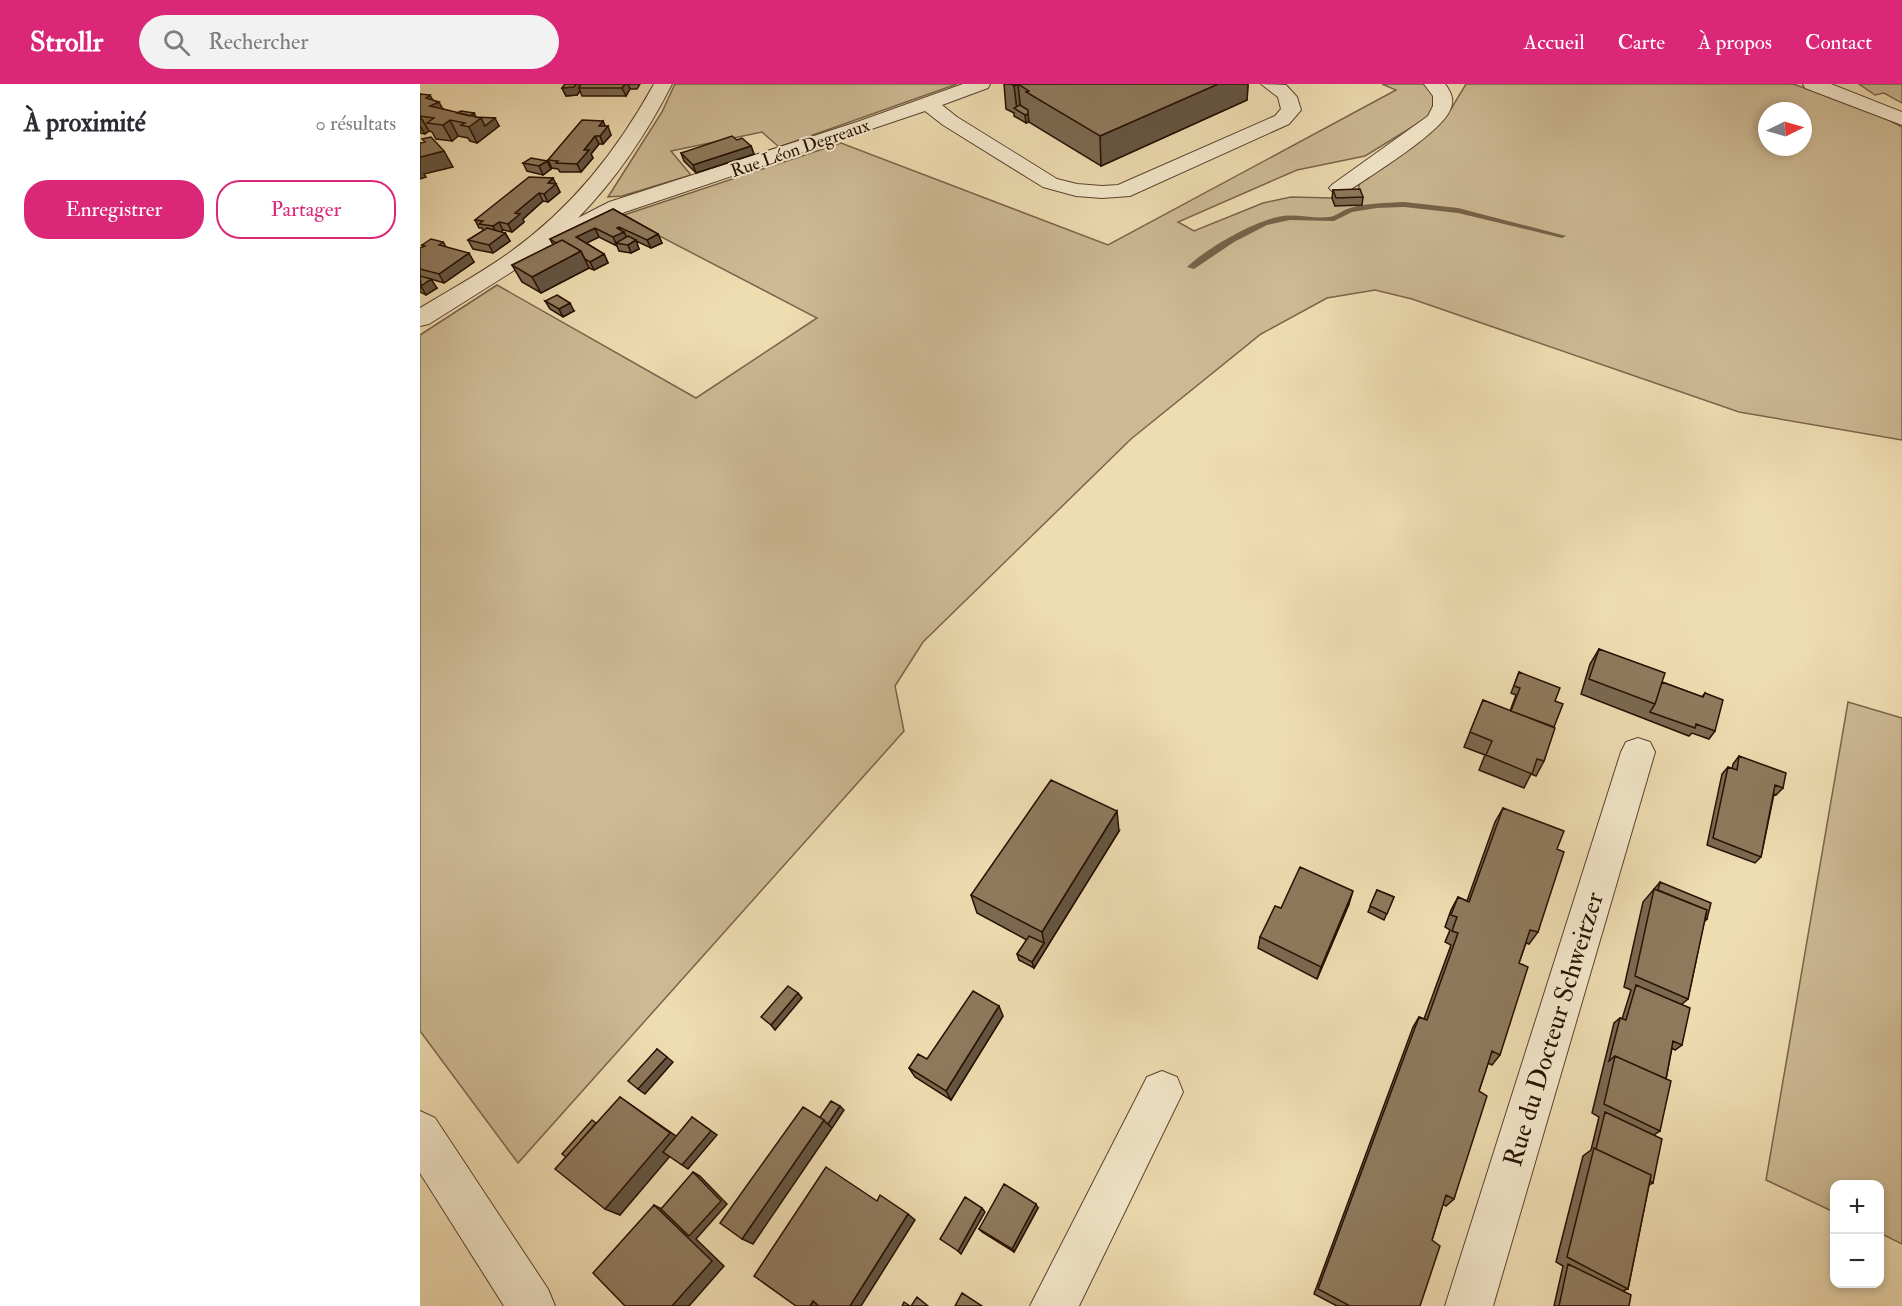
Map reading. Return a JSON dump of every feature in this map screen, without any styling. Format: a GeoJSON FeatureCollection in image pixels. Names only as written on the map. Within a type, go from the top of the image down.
{"type":"FeatureCollection","features":[{"type":"Feature","properties":{"kind":"street"},"geometry":{"type":"LineString","coordinates":[[546,235],[597,187],[646,117],[663,84]]}},
{"type":"Feature","properties":{"kind":"street","name":"Rue Léon Degreaux"},"geometry":{"type":"LineString","coordinates":[[422,315],[517,258],[546,235],[577,227],[617,207],[696,183],[981,84]]}},
{"type":"Feature","properties":{"kind":"street"},"geometry":{"type":"LineString","coordinates":[[928,103],[950,121],[1050,183],[1076,190],[1122,191],[1282,120],[1291,110],[1290,101],[1286,92],[1270,84]]}},
{"type":"Feature","properties":{"kind":"street"},"geometry":{"type":"LineString","coordinates":[[1340,188],[1435,120],[1442,111],[1443,95],[1440,88],[1433,84]]}},
{"type":"Feature","properties":{"kind":"street"},"geometry":{"type":"LineString","coordinates":[[1812,84],[1902,119]]}},
{"type":"Feature","properties":{"kind":"street"},"geometry":{"type":"LineString","coordinates":[[1850,84],[1883,110]]}},
{"type":"Feature","properties":{"kind":"street","name":"Rue Léon Degreaux"},"geometry":{"type":"LineString","coordinates":[[580,204],[617,207]]}},
{"type":"Feature","properties":{"kind":"street","name":"Rue du Docteur Schweitzer"},"geometry":{"type":"LineString","coordinates":[[1469,1306],[1638,752]]}},
{"type":"Feature","properties":{"kind":"street"},"geometry":{"type":"LineString","coordinates":[[1054,1306],[1162,1092]]}},
{"type":"Feature","properties":{"kind":"street"},"geometry":{"type":"LineString","coordinates":[[420,1133],[531,1306]]}},
{"type":"Feature","properties":{"kind":"shaded area"},"geometry":{"type":"Polygon","coordinates":[[[675,84],[957,84],[779,147],[762,132],[671,151],[691,175],[622,196],[608,197],[662,112],[675,84]]]}},
{"type":"Feature","properties":{"kind":"shaded area"},"geometry":{"type":"Polygon","coordinates":[[[1382,84],[1429,84],[1437,101],[1427,118],[1365,156],[1297,170],[1178,222],[1194,231],[1263,203],[1291,197],[1332,198],[1335,206],[1358,197],[1359,185],[1364,174],[1408,147],[1451,109],[1466,84],[1793,84],[1870,110],[1902,127],[1902,440],[1739,412],[1412,299],[1375,290],[1327,298],[1261,334],[1131,439],[923,642],[895,686],[904,731],[518,1163],[420,1031],[420,335],[497,285],[696,398],[817,318],[621,216],[841,143],[1108,245],[1396,90],[1382,84]]]}},
{"type":"Feature","properties":{"kind":"shaded area"},"geometry":{"type":"Polygon","coordinates":[[[1859,84],[1902,84],[1902,103],[1884,93],[1875,95],[1859,84]]]}},
{"type":"Feature","properties":{"kind":"shaded area"},"geometry":{"type":"Polygon","coordinates":[[[1848,702],[1902,718],[1902,1244],[1884,1235],[1884,1180],[1830,1180],[1830,1210],[1766,1180],[1848,702]]]}},
{"type":"Feature","properties":{"kind":"building"},"geometry":{"type":"Polygon","coordinates":[[[565,84],[576,84],[574,87],[562,88],[565,84]]]}},
{"type":"Feature","properties":{"kind":"building"},"geometry":{"type":"Polygon","coordinates":[[[581,84],[625,84],[622,88],[579,88],[581,84]]]}},
{"type":"Feature","properties":{"kind":"building"},"geometry":{"type":"Polygon","coordinates":[[[1018,84],[1218,84],[1100,136],[1026,92],[1029,91],[1018,84]]]}},
{"type":"Feature","properties":{"kind":"building"},"geometry":{"type":"Polygon","coordinates":[[[420,94],[430,95],[426,98],[439,102],[430,106],[481,118],[469,127],[461,125],[465,123],[450,120],[443,125],[427,123],[434,118],[420,116],[420,94]]]}},
{"type":"Feature","properties":{"kind":"building"},"geometry":{"type":"Polygon","coordinates":[[[1020,105],[1028,110],[1028,114],[1025,115],[1014,108],[1020,105]]]}},
{"type":"Feature","properties":{"kind":"building"},"geometry":{"type":"Polygon","coordinates":[[[461,111],[474,113],[470,116],[457,113],[461,111]]]}},
{"type":"Feature","properties":{"kind":"building"},"geometry":{"type":"Polygon","coordinates":[[[475,117],[495,118],[485,126],[481,118],[475,117]]]}},
{"type":"Feature","properties":{"kind":"building"},"geometry":{"type":"Polygon","coordinates":[[[582,120],[603,121],[599,126],[608,126],[600,136],[595,136],[584,150],[589,150],[577,164],[556,163],[558,161],[548,160],[582,120]]]}},
{"type":"Feature","properties":{"kind":"building"},"geometry":{"type":"Polygon","coordinates":[[[732,136],[737,140],[742,138],[751,146],[693,165],[681,153],[732,136]]]}},
{"type":"Feature","properties":{"kind":"building"},"geometry":{"type":"Polygon","coordinates":[[[431,137],[444,151],[420,157],[420,143],[425,142],[422,139],[431,137]]]}},
{"type":"Feature","properties":{"kind":"building"},"geometry":{"type":"Polygon","coordinates":[[[531,158],[547,161],[539,166],[523,163],[531,158]]]}},
{"type":"Feature","properties":{"kind":"building"},"geometry":{"type":"Polygon","coordinates":[[[529,177],[553,178],[548,183],[556,184],[544,194],[539,193],[515,213],[520,214],[508,224],[499,222],[493,226],[479,224],[483,221],[475,220],[529,177]]]}},
{"type":"Feature","properties":{"kind":"building"},"geometry":{"type":"Polygon","coordinates":[[[1360,189],[1363,197],[1336,198],[1333,190],[1360,189]]]}},
{"type":"Feature","properties":{"kind":"building"},"geometry":{"type":"Polygon","coordinates":[[[613,209],[658,234],[647,240],[619,227],[617,228],[624,232],[613,237],[595,228],[576,237],[604,254],[590,262],[585,259],[581,251],[562,240],[556,243],[550,239],[613,209]]]}},
{"type":"Feature","properties":{"kind":"building"},"geometry":{"type":"Polygon","coordinates":[[[487,228],[505,233],[489,245],[468,240],[487,228]]]}},
{"type":"Feature","properties":{"kind":"building"},"geometry":{"type":"Polygon","coordinates":[[[628,236],[636,240],[628,245],[616,243],[628,236]]]}},
{"type":"Feature","properties":{"kind":"building"},"geometry":{"type":"Polygon","coordinates":[[[431,239],[443,242],[439,245],[469,253],[439,274],[420,269],[420,248],[431,239]]]}},
{"type":"Feature","properties":{"kind":"building"},"geometry":{"type":"Polygon","coordinates":[[[562,240],[581,251],[532,277],[512,265],[562,240]]]}},
{"type":"Feature","properties":{"kind":"building"},"geometry":{"type":"Polygon","coordinates":[[[420,276],[431,279],[421,286],[420,276]]]}},
{"type":"Feature","properties":{"kind":"building"},"geometry":{"type":"Polygon","coordinates":[[[557,295],[570,303],[559,309],[545,301],[557,295]]]}},
{"type":"Feature","properties":{"kind":"building"},"geometry":{"type":"Polygon","coordinates":[[[1599,649],[1665,673],[1655,704],[1589,679],[1599,649]]]}},
{"type":"Feature","properties":{"kind":"building"},"geometry":{"type":"Polygon","coordinates":[[[1519,672],[1560,688],[1555,701],[1563,704],[1554,727],[1511,711],[1520,688],[1514,686],[1519,672]]]}},
{"type":"Feature","properties":{"kind":"building"},"geometry":{"type":"Polygon","coordinates":[[[1662,682],[1703,697],[1705,693],[1723,700],[1715,731],[1696,724],[1695,728],[1650,712],[1662,682]]]}},
{"type":"Feature","properties":{"kind":"building"},"geometry":{"type":"Polygon","coordinates":[[[1483,700],[1555,728],[1544,761],[1537,759],[1532,774],[1486,755],[1492,741],[1470,732],[1483,700]]]}},
{"type":"Feature","properties":{"kind":"building"},"geometry":{"type":"Polygon","coordinates":[[[1739,756],[1786,773],[1783,788],[1775,785],[1761,857],[1713,838],[1728,767],[1737,770],[1739,756]]]}},
{"type":"Feature","properties":{"kind":"building"},"geometry":{"type":"Polygon","coordinates":[[[1051,780],[1117,811],[1042,932],[971,895],[1051,780]]]}},
{"type":"Feature","properties":{"kind":"building"},"geometry":{"type":"Polygon","coordinates":[[[1503,808],[1564,831],[1557,849],[1564,852],[1538,932],[1530,930],[1519,963],[1528,967],[1500,1055],[1492,1051],[1479,1091],[1487,1096],[1454,1199],[1446,1195],[1432,1240],[1440,1246],[1420,1306],[1350,1306],[1318,1289],[1419,1017],[1427,1020],[1458,933],[1452,931],[1457,917],[1451,915],[1458,897],[1469,902],[1503,808]]]}},
{"type":"Feature","properties":{"kind":"building"},"geometry":{"type":"Polygon","coordinates":[[[1300,867],[1353,891],[1321,967],[1260,937],[1275,906],[1281,908],[1300,867]]]}},
{"type":"Feature","properties":{"kind":"building"},"geometry":{"type":"Polygon","coordinates":[[[1660,882],[1711,903],[1707,919],[1705,918],[1707,910],[1658,890],[1660,882]]]}},
{"type":"Feature","properties":{"kind":"building"},"geometry":{"type":"Polygon","coordinates":[[[1654,889],[1707,910],[1688,999],[1635,976],[1654,889]]]}},
{"type":"Feature","properties":{"kind":"building"},"geometry":{"type":"Polygon","coordinates":[[[1377,890],[1394,897],[1387,914],[1370,906],[1377,890]]]}},
{"type":"Feature","properties":{"kind":"building"},"geometry":{"type":"Polygon","coordinates":[[[1029,936],[1044,943],[1032,962],[1017,954],[1029,936]]]}},
{"type":"Feature","properties":{"kind":"building"},"geometry":{"type":"Polygon","coordinates":[[[1636,985],[1690,1008],[1682,1045],[1673,1041],[1666,1079],[1615,1056],[1609,1061],[1620,1018],[1626,1020],[1636,985]]]}},
{"type":"Feature","properties":{"kind":"building"},"geometry":{"type":"Polygon","coordinates":[[[788,986],[798,993],[771,1025],[761,1017],[788,986]]]}},
{"type":"Feature","properties":{"kind":"building"},"geometry":{"type":"Polygon","coordinates":[[[973,991],[999,1006],[946,1091],[909,1068],[918,1054],[927,1059],[973,991]]]}},
{"type":"Feature","properties":{"kind":"building"},"geometry":{"type":"Polygon","coordinates":[[[657,1049],[667,1057],[638,1089],[628,1081],[657,1049]]]}},
{"type":"Feature","properties":{"kind":"building"},"geometry":{"type":"Polygon","coordinates":[[[1615,1056],[1671,1081],[1660,1131],[1604,1104],[1615,1056]]]}},
{"type":"Feature","properties":{"kind":"building"},"geometry":{"type":"Polygon","coordinates":[[[620,1097],[670,1133],[605,1209],[555,1169],[620,1097]]]}},
{"type":"Feature","properties":{"kind":"building"},"geometry":{"type":"Polygon","coordinates":[[[831,1101],[840,1106],[828,1124],[820,1117],[831,1101]]]}},
{"type":"Feature","properties":{"kind":"building"},"geometry":{"type":"Polygon","coordinates":[[[803,1107],[824,1120],[742,1239],[720,1223],[803,1107]]]}},
{"type":"Feature","properties":{"kind":"building"},"geometry":{"type":"Polygon","coordinates":[[[1605,1112],[1662,1139],[1653,1183],[1650,1181],[1651,1175],[1596,1149],[1605,1112]]]}},
{"type":"Feature","properties":{"kind":"building"},"geometry":{"type":"Polygon","coordinates":[[[692,1117],[711,1131],[682,1165],[663,1152],[692,1117]]]}},
{"type":"Feature","properties":{"kind":"building"},"geometry":{"type":"Polygon","coordinates":[[[592,1120],[596,1123],[566,1157],[562,1154],[592,1120]]]}},
{"type":"Feature","properties":{"kind":"building"},"geometry":{"type":"Polygon","coordinates":[[[1594,1148],[1651,1175],[1628,1289],[1567,1257],[1594,1148]]]}},
{"type":"Feature","properties":{"kind":"building"},"geometry":{"type":"Polygon","coordinates":[[[826,1167],[877,1201],[880,1195],[908,1214],[850,1306],[819,1306],[813,1301],[810,1306],[796,1306],[754,1276],[826,1167]]]}},
{"type":"Feature","properties":{"kind":"building"},"geometry":{"type":"Polygon","coordinates":[[[693,1172],[721,1201],[689,1236],[661,1209],[693,1172]]]}},
{"type":"Feature","properties":{"kind":"building"},"geometry":{"type":"Polygon","coordinates":[[[1004,1184],[1036,1204],[1012,1249],[979,1229],[1004,1184]]]}},
{"type":"Feature","properties":{"kind":"building"},"geometry":{"type":"Polygon","coordinates":[[[965,1197],[982,1208],[958,1251],[940,1239],[965,1197]]]}},
{"type":"Feature","properties":{"kind":"building"},"geometry":{"type":"Polygon","coordinates":[[[654,1205],[712,1261],[672,1306],[625,1306],[593,1273],[654,1205]]]}},
{"type":"Feature","properties":{"kind":"building"},"geometry":{"type":"Polygon","coordinates":[[[1568,1264],[1631,1295],[1629,1306],[1559,1306],[1568,1264]]]}},
{"type":"Feature","properties":{"kind":"building"},"geometry":{"type":"Polygon","coordinates":[[[962,1293],[982,1306],[955,1306],[962,1293]]]}},
{"type":"Feature","properties":{"kind":"building"},"geometry":{"type":"Polygon","coordinates":[[[917,1297],[928,1306],[911,1306],[917,1297]]]}},
{"type":"Feature","properties":{"kind":"waterway"},"geometry":{"type":"LineString","coordinates":[[1191,267],[1253,228],[1275,220],[1282,218],[1334,219],[1350,210],[1377,206],[1404,205],[1458,211],[1562,236]]}}]}
